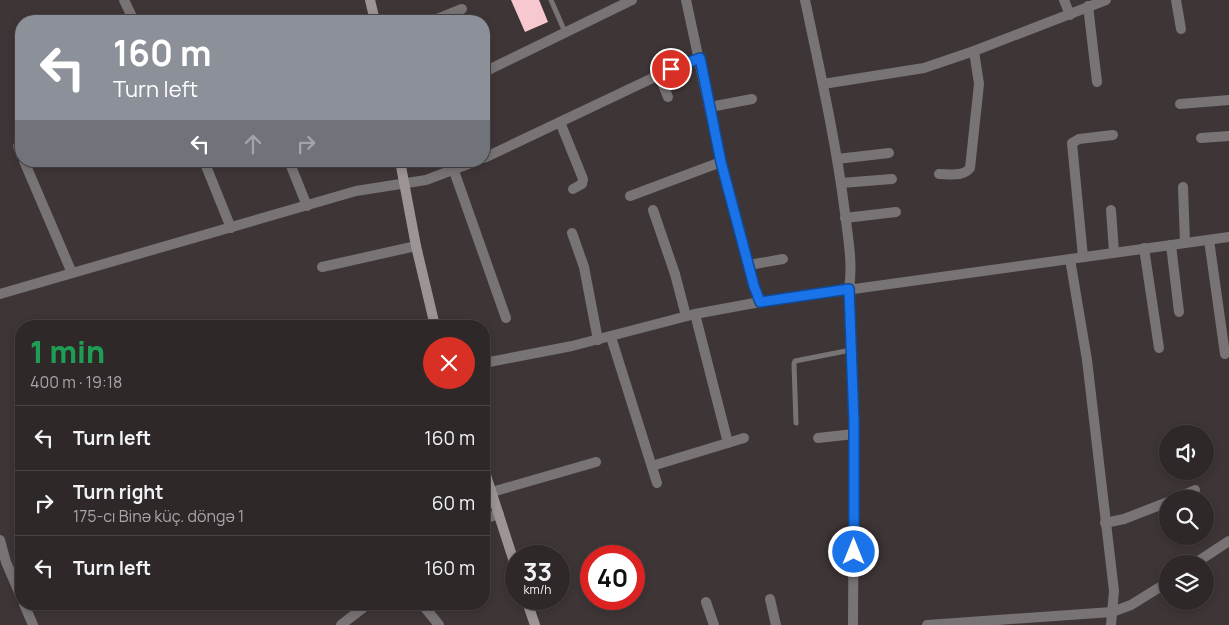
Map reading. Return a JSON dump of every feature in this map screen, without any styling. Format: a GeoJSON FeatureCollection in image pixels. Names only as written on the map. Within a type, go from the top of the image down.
{"type":"FeatureCollection","features":[{"type":"Feature","properties":{"kind":"main road"},"geometry":{"type":"LineString","coordinates":[[370,0],[374,15]]}},
{"type":"Feature","properties":{"kind":"main road"},"geometry":{"type":"LineString","coordinates":[[401,167],[416,246],[434,320]]}},
{"type":"Feature","properties":{"kind":"main road"},"geometry":{"type":"LineString","coordinates":[[490,486],[509,545]]}},
{"type":"Feature","properties":{"kind":"main road"},"geometry":{"type":"LineString","coordinates":[[530,610],[535,625]]}},
{"type":"Feature","properties":{"kind":"street"},"geometry":{"type":"LineString","coordinates":[[124,0],[131,15]]}},
{"type":"Feature","properties":{"kind":"street"},"geometry":{"type":"LineString","coordinates":[[490,69],[632,0]]}},
{"type":"Feature","properties":{"kind":"street"},"geometry":{"type":"LineString","coordinates":[[686,0],[721,162],[748,265],[760,302]]}},
{"type":"Feature","properties":{"kind":"street"},"geometry":{"type":"LineString","coordinates":[[805,0],[841,183],[850,255],[849,289],[854,434],[853,625]]}},
{"type":"Feature","properties":{"kind":"street"},"geometry":{"type":"LineString","coordinates":[[1064,0],[1070,14]]}},
{"type":"Feature","properties":{"kind":"street"},"geometry":{"type":"LineString","coordinates":[[823,84],[924,68],[974,51],[1106,0]]}},
{"type":"Feature","properties":{"kind":"street"},"geometry":{"type":"LineString","coordinates":[[1176,0],[1181,29]]}},
{"type":"Feature","properties":{"kind":"street"},"geometry":{"type":"LineString","coordinates":[[1088,6],[1097,82]]}},
{"type":"Feature","properties":{"kind":"street"},"geometry":{"type":"LineString","coordinates":[[447,15],[462,9]]}},
{"type":"Feature","properties":{"kind":"street"},"geometry":{"type":"LineString","coordinates":[[939,174],[961,174],[970,168],[978,84],[974,51]]}},
{"type":"Feature","properties":{"kind":"street"},"geometry":{"type":"LineString","coordinates":[[490,155],[659,75],[700,58]]}},
{"type":"Feature","properties":{"kind":"street"},"geometry":{"type":"LineString","coordinates":[[659,75],[668,97]]}},
{"type":"Feature","properties":{"kind":"street"},"geometry":{"type":"LineString","coordinates":[[710,107],[752,99]]}},
{"type":"Feature","properties":{"kind":"street"},"geometry":{"type":"LineString","coordinates":[[1180,104],[1229,100]]}},
{"type":"Feature","properties":{"kind":"street"},"geometry":{"type":"LineString","coordinates":[[560,122],[583,179],[582,184],[573,189]]}},
{"type":"Feature","properties":{"kind":"street"},"geometry":{"type":"LineString","coordinates":[[1083,257],[1072,143],[1079,139],[1113,135]]}},
{"type":"Feature","properties":{"kind":"street"},"geometry":{"type":"LineString","coordinates":[[1201,138],[1229,136]]}},
{"type":"Feature","properties":{"kind":"street"},"geometry":{"type":"LineString","coordinates":[[836,158],[888,153]]}},
{"type":"Feature","properties":{"kind":"street"},"geometry":{"type":"LineString","coordinates":[[630,196],[721,162]]}},
{"type":"Feature","properties":{"kind":"street"},"geometry":{"type":"LineString","coordinates":[[27,167],[72,273]]}},
{"type":"Feature","properties":{"kind":"street"},"geometry":{"type":"LineString","coordinates":[[207,167],[232,228]]}},
{"type":"Feature","properties":{"kind":"street"},"geometry":{"type":"LineString","coordinates":[[291,167],[307,206]]}},
{"type":"Feature","properties":{"kind":"street"},"geometry":{"type":"LineString","coordinates":[[0,294],[356,191],[380,186],[404,185],[426,180],[463,167]]}},
{"type":"Feature","properties":{"kind":"street"},"geometry":{"type":"LineString","coordinates":[[454,171],[506,318]]}},
{"type":"Feature","properties":{"kind":"street"},"geometry":{"type":"LineString","coordinates":[[841,183],[892,179]]}},
{"type":"Feature","properties":{"kind":"street"},"geometry":{"type":"LineString","coordinates":[[1183,187],[1185,243]]}},
{"type":"Feature","properties":{"kind":"street"},"geometry":{"type":"LineString","coordinates":[[653,210],[690,315],[728,443]]}},
{"type":"Feature","properties":{"kind":"street"},"geometry":{"type":"LineString","coordinates":[[1111,210],[1114,252]]}},
{"type":"Feature","properties":{"kind":"street"},"geometry":{"type":"LineString","coordinates":[[845,218],[896,212]]}},
{"type":"Feature","properties":{"kind":"street"},"geometry":{"type":"LineString","coordinates":[[572,233],[584,267],[598,340]]}},
{"type":"Feature","properties":{"kind":"street"},"geometry":{"type":"LineString","coordinates":[[490,363],[598,340],[690,315],[760,302],[1229,237]]}},
{"type":"Feature","properties":{"kind":"street"},"geometry":{"type":"LineString","coordinates":[[1209,240],[1225,354]]}},
{"type":"Feature","properties":{"kind":"street"},"geometry":{"type":"LineString","coordinates":[[1171,245],[1180,312]]}},
{"type":"Feature","properties":{"kind":"street"},"geometry":{"type":"LineString","coordinates":[[322,267],[416,246]]}},
{"type":"Feature","properties":{"kind":"street"},"geometry":{"type":"LineString","coordinates":[[1144,248],[1158,348]]}},
{"type":"Feature","properties":{"kind":"street"},"geometry":{"type":"LineString","coordinates":[[748,265],[783,259]]}},
{"type":"Feature","properties":{"kind":"street"},"geometry":{"type":"LineString","coordinates":[[1070,259],[1086,360],[1114,591],[1111,625]]}},
{"type":"Feature","properties":{"kind":"street"},"geometry":{"type":"LineString","coordinates":[[611,336],[657,483]]}},
{"type":"Feature","properties":{"kind":"street"},"geometry":{"type":"LineString","coordinates":[[818,438],[854,434]]}},
{"type":"Feature","properties":{"kind":"street"},"geometry":{"type":"LineString","coordinates":[[652,466],[744,438]]}},
{"type":"Feature","properties":{"kind":"street"},"geometry":{"type":"LineString","coordinates":[[492,492],[596,462]]}},
{"type":"Feature","properties":{"kind":"street"},"geometry":{"type":"LineString","coordinates":[[1105,524],[1159,505]]}},
{"type":"Feature","properties":{"kind":"street"},"geometry":{"type":"LineString","coordinates":[[490,518],[499,514]]}},
{"type":"Feature","properties":{"kind":"street"},"geometry":{"type":"LineString","coordinates":[[0,540],[3,563],[15,586]]}},
{"type":"Feature","properties":{"kind":"street"},"geometry":{"type":"LineString","coordinates":[[1208,555],[1229,541]]}},
{"type":"Feature","properties":{"kind":"street"},"geometry":{"type":"LineString","coordinates":[[927,625],[1112,612],[1131,606],[1159,588]]}},
{"type":"Feature","properties":{"kind":"street"},"geometry":{"type":"LineString","coordinates":[[770,599],[776,625]]}},
{"type":"Feature","properties":{"kind":"street"},"geometry":{"type":"LineString","coordinates":[[706,602],[714,625]]}},
{"type":"Feature","properties":{"kind":"street"},"geometry":{"type":"LineString","coordinates":[[27,610],[33,625]]}},
{"type":"Feature","properties":{"kind":"street"},"geometry":{"type":"LineString","coordinates":[[341,625],[358,610]]}},
{"type":"Feature","properties":{"kind":"street"},"geometry":{"type":"LineString","coordinates":[[427,610],[439,625]]}},
{"type":"Feature","properties":{"kind":"lane"},"geometry":{"type":"LineString","coordinates":[[551,0],[565,32]]}},
{"type":"Feature","properties":{"kind":"lane"},"geometry":{"type":"LineString","coordinates":[[796,423],[795,361],[852,350]]}},
{"type":"Feature","properties":{"kind":"building"},"geometry":{"type":"Polygon","coordinates":[[[511,0],[539,0],[548,22],[525,32],[511,0]]]}},
{"type":"Feature","properties":{"kind":"route"},"geometry":{"type":"LineString","coordinates":[[671,69],[700,58],[721,162],[760,302],[849,289],[854,423],[854,552]]}}]}
